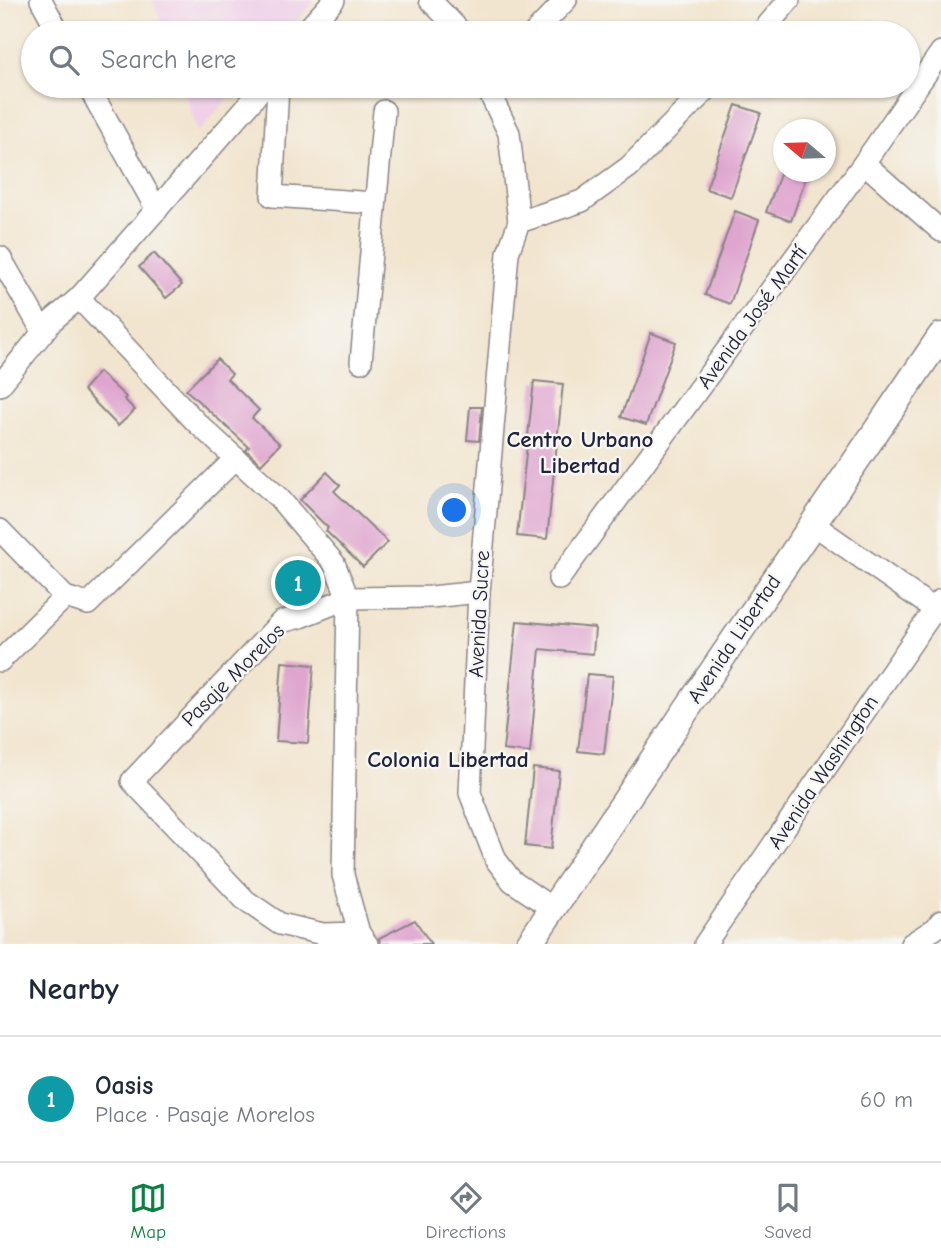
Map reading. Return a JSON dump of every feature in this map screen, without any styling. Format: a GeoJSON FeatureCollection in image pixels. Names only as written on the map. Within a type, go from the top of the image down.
{"type":"FeatureCollection","features":[{"type":"Feature","properties":{"kind":"main road","name":"Avenida Libertad"},"geometry":{"type":"LineString","coordinates":[[529,944],[941,336]]}},
{"type":"Feature","properties":{"kind":"street"},"geometry":{"type":"LineString","coordinates":[[41,0],[52,21]]}},
{"type":"Feature","properties":{"kind":"street"},"geometry":{"type":"LineString","coordinates":[[315,21],[334,0]]}},
{"type":"Feature","properties":{"kind":"street"},"geometry":{"type":"LineString","coordinates":[[430,0],[450,21]]}},
{"type":"Feature","properties":{"kind":"street"},"geometry":{"type":"LineString","coordinates":[[546,21],[566,0]]}},
{"type":"Feature","properties":{"kind":"street"},"geometry":{"type":"LineString","coordinates":[[771,21],[789,0]]}},
{"type":"Feature","properties":{"kind":"street","name":"Avenida José Martí"},"geometry":{"type":"LineString","coordinates":[[920,82],[941,52]]}},
{"type":"Feature","properties":{"kind":"street"},"geometry":{"type":"LineString","coordinates":[[95,98],[157,210]]}},
{"type":"Feature","properties":{"kind":"street"},"geometry":{"type":"LineString","coordinates":[[0,386],[53,320],[79,298],[254,98]]}},
{"type":"Feature","properties":{"kind":"street"},"geometry":{"type":"LineString","coordinates":[[277,98],[272,195],[375,202]]}},
{"type":"Feature","properties":{"kind":"street","name":"Avenida Sucre"},"geometry":{"type":"LineString","coordinates":[[492,98],[509,133],[519,222],[508,253],[479,592],[470,793],[496,860],[512,881],[553,909]]}},
{"type":"Feature","properties":{"kind":"street"},"geometry":{"type":"LineString","coordinates":[[519,222],[582,201],[629,167],[698,98]]}},
{"type":"Feature","properties":{"kind":"street","name":"Avenida José Martí"},"geometry":{"type":"LineString","coordinates":[[559,579],[909,98]]}},
{"type":"Feature","properties":{"kind":"street"},"geometry":{"type":"LineString","coordinates":[[361,362],[384,111]]}},
{"type":"Feature","properties":{"kind":"street"},"geometry":{"type":"LineString","coordinates":[[864,163],[941,231]]}},
{"type":"Feature","properties":{"kind":"street"},"geometry":{"type":"LineString","coordinates":[[0,257],[43,332]]}},
{"type":"Feature","properties":{"kind":"street"},"geometry":{"type":"LineString","coordinates":[[79,298],[196,422],[279,498],[334,563],[348,598],[343,875],[363,939]]}},
{"type":"Feature","properties":{"kind":"street"},"geometry":{"type":"LineString","coordinates":[[0,530],[65,597],[89,604],[236,458]]}},
{"type":"Feature","properties":{"kind":"street"},"geometry":{"type":"LineString","coordinates":[[813,524],[938,605]]}},
{"type":"Feature","properties":{"kind":"street","name":"Pasaje Morelos"},"geometry":{"type":"LineString","coordinates":[[363,939],[323,934],[281,924],[246,901],[132,781],[281,622],[348,598],[431,597],[479,592]]}},
{"type":"Feature","properties":{"kind":"street"},"geometry":{"type":"LineString","coordinates":[[0,661],[65,597]]}},
{"type":"Feature","properties":{"kind":"street","name":"Avenida Washington"},"geometry":{"type":"LineString","coordinates":[[705,944],[938,605]]}},
{"type":"Feature","properties":{"kind":"street"},"geometry":{"type":"LineString","coordinates":[[911,944],[939,927]]}},
{"type":"Feature","properties":{"kind":"shaded area"},"geometry":{"type":"Polygon","coordinates":[[[153,0],[315,0],[297,21],[161,21],[153,0]]]}},
{"type":"Feature","properties":{"kind":"shaded area"},"geometry":{"type":"Polygon","coordinates":[[[186,98],[229,98],[198,133],[186,98]]]}},
{"type":"Feature","properties":{"kind":"building"},"geometry":{"type":"Polygon","coordinates":[[[736,105],[761,113],[731,197],[706,189],[736,105]]]}},
{"type":"Feature","properties":{"kind":"building"},"geometry":{"type":"Polygon","coordinates":[[[777,182],[805,182],[791,221],[766,212],[777,182]]]}},
{"type":"Feature","properties":{"kind":"building"},"geometry":{"type":"Polygon","coordinates":[[[735,211],[759,220],[730,304],[705,295],[735,211]]]}},
{"type":"Feature","properties":{"kind":"building"},"geometry":{"type":"Polygon","coordinates":[[[154,253],[182,285],[166,298],[139,267],[154,253]]]}},
{"type":"Feature","properties":{"kind":"building"},"geometry":{"type":"Polygon","coordinates":[[[651,333],[676,342],[646,425],[621,417],[651,333]]]}},
{"type":"Feature","properties":{"kind":"building"},"geometry":{"type":"Polygon","coordinates":[[[217,359],[232,374],[227,379],[259,410],[252,418],[280,444],[261,464],[246,450],[249,447],[186,390],[217,359]]]}},
{"type":"Feature","properties":{"kind":"building"},"geometry":{"type":"Polygon","coordinates":[[[99,372],[126,397],[124,399],[135,410],[118,426],[83,390],[99,372]]]}},
{"type":"Feature","properties":{"kind":"building"},"geometry":{"type":"Polygon","coordinates":[[[534,381],[563,384],[547,539],[517,536],[534,381]]]}},
{"type":"Feature","properties":{"kind":"building"},"geometry":{"type":"Polygon","coordinates":[[[470,407],[482,407],[479,441],[467,440],[470,407]]]}},
{"type":"Feature","properties":{"kind":"building"},"geometry":{"type":"Polygon","coordinates":[[[327,472],[340,485],[334,491],[388,542],[363,567],[326,531],[328,528],[300,500],[327,472]]]}},
{"type":"Feature","properties":{"kind":"building"},"geometry":{"type":"Polygon","coordinates":[[[302,565],[317,579],[295,602],[280,587],[302,565]]]}},
{"type":"Feature","properties":{"kind":"building"},"geometry":{"type":"Polygon","coordinates":[[[517,621],[595,628],[593,654],[540,649],[530,753],[503,750],[517,621]]]}},
{"type":"Feature","properties":{"kind":"building"},"geometry":{"type":"Polygon","coordinates":[[[282,662],[314,665],[308,743],[276,741],[282,662]]]}},
{"type":"Feature","properties":{"kind":"building"},"geometry":{"type":"Polygon","coordinates":[[[587,674],[613,676],[604,754],[578,751],[587,674]]]}},
{"type":"Feature","properties":{"kind":"building"},"geometry":{"type":"Polygon","coordinates":[[[533,768],[559,771],[551,849],[525,846],[533,768]]]}},
{"type":"Feature","properties":{"kind":"building"},"geometry":{"type":"Polygon","coordinates":[[[415,920],[431,944],[380,944],[379,938],[415,920]]]}},
{"type":"Feature","properties":{"kind":"place","name":"Oasis"},"geometry":{"type":"Point","coordinates":[298,583]}},
{"type":"Feature","properties":{"kind":"district","name":"Centro Urbano Libertad"},"geometry":{"type":"Point","coordinates":[580,452]}},
{"type":"Feature","properties":{"kind":"district","name":"Colonia Libertad"},"geometry":{"type":"Point","coordinates":[448,759]}}]}
